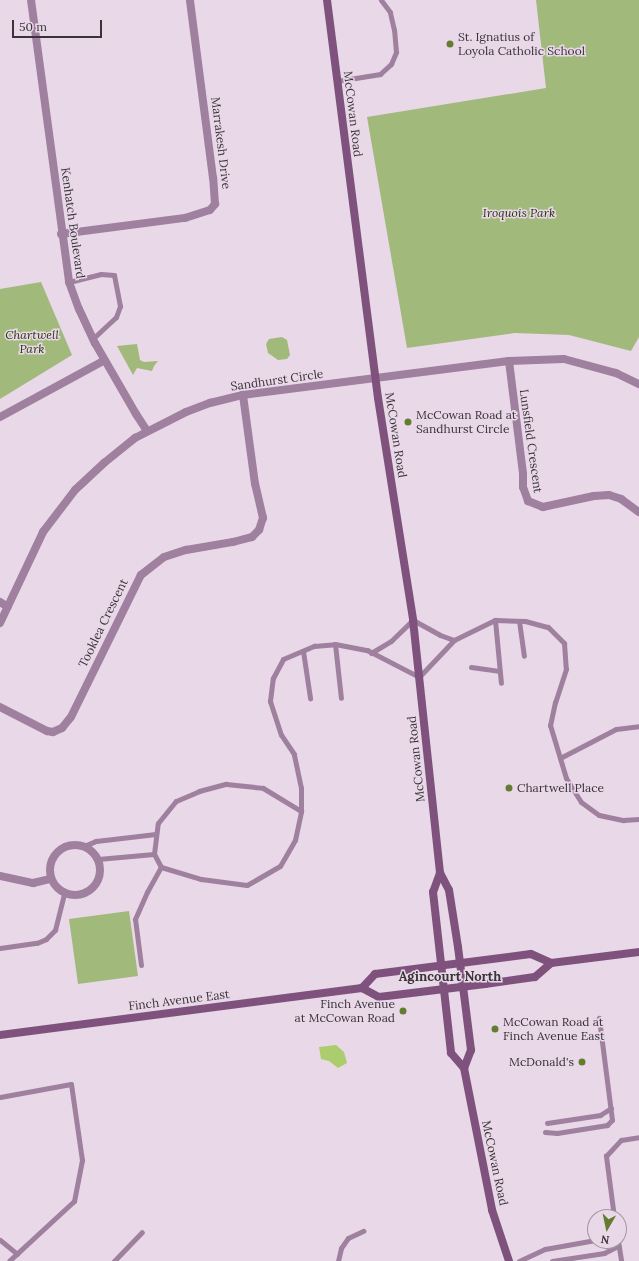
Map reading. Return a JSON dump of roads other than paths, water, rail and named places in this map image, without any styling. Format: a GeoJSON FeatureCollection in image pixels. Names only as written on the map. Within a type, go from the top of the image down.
{"type":"FeatureCollection","features":[{"type":"Feature","properties":{"kind":"main road","name":"McCowan Road"},"geometry":{"type":"LineString","coordinates":[[327,0],[376,378],[413,620],[440,873],[449,890],[463,987],[471,1050],[464,1068]]}},
{"type":"Feature","properties":{"kind":"main road","name":"McCowan Road"},"geometry":{"type":"LineString","coordinates":[[440,873],[433,892],[440,966],[451,1053],[464,1068],[492,1210],[509,1261]]}},
{"type":"Feature","properties":{"kind":"main road"},"geometry":{"type":"LineString","coordinates":[[551,963],[535,977],[443,990],[379,997],[362,988],[375,974],[531,954],[551,963],[639,952]]}},
{"type":"Feature","properties":{"kind":"main road","name":"Finch Avenue East"},"geometry":{"type":"LineString","coordinates":[[0,1035],[362,988]]}},
{"type":"Feature","properties":{"kind":"street","name":"Kenhatch Boulevard"},"geometry":{"type":"LineString","coordinates":[[31,0],[69,282],[92,339],[147,430]]}},
{"type":"Feature","properties":{"kind":"street","name":"Marrakesh Drive"},"geometry":{"type":"LineString","coordinates":[[62,234],[185,218],[210,210],[215,204],[214,178],[190,0]]}},
{"type":"Feature","properties":{"kind":"street","name":"Sandhurst Circle"},"geometry":{"type":"LineString","coordinates":[[0,623],[43,532],[71,496],[104,463],[147,430],[210,402],[243,395],[509,361],[564,359],[616,373],[639,384]]}},
{"type":"Feature","properties":{"kind":"street"},"geometry":{"type":"LineString","coordinates":[[0,417],[105,360]]}},
{"type":"Feature","properties":{"kind":"street","name":"Lunsfield Crescent"},"geometry":{"type":"LineString","coordinates":[[509,361],[523,474],[523,487],[528,501],[543,507],[594,496],[610,495],[622,499],[639,512]]}},
{"type":"Feature","properties":{"kind":"street","name":"Tooklea Crescent"},"geometry":{"type":"LineString","coordinates":[[0,706],[47,730],[53,732],[62,728],[71,717],[141,575],[169,556],[186,550],[233,542],[252,537],[259,530],[263,518],[255,484],[243,395]]}},
{"type":"Feature","properties":{"kind":"street"},"geometry":{"type":"LineString","coordinates":[[0,602],[8,607]]}},
{"type":"Feature","properties":{"kind":"street"},"geometry":{"type":"LineString","coordinates":[[72,845],[84,846],[90,849],[98,859],[101,867],[100,876],[97,884],[92,890],[76,896],[64,894],[55,886],[51,879],[51,863],[60,850],[72,845]]}},
{"type":"Feature","properties":{"kind":"street"},"geometry":{"type":"LineString","coordinates":[[0,876],[33,883],[51,879]]}},
{"type":"Feature","properties":{"kind":"lane"},"geometry":{"type":"LineString","coordinates":[[337,81],[380,74],[391,64],[396,52],[394,30],[390,12],[381,0]]}},
{"type":"Feature","properties":{"kind":"lane"},"geometry":{"type":"LineString","coordinates":[[69,282],[101,274],[114,275],[120,306],[116,317],[92,339]]}},
{"type":"Feature","properties":{"kind":"lane"},"geometry":{"type":"LineString","coordinates":[[371,653],[391,641],[413,620],[440,635],[454,640]]}},
{"type":"Feature","properties":{"kind":"lane"},"geometry":{"type":"LineString","coordinates":[[495,620],[501,683]]}},
{"type":"Feature","properties":{"kind":"lane"},"geometry":{"type":"LineString","coordinates":[[301,810],[263,788],[226,784],[199,791],[176,801],[158,823],[154,854],[161,867],[201,879],[248,885],[280,866],[295,840],[301,810],[300,788],[294,754],[281,735],[270,701],[273,678],[283,660],[314,646],[335,644],[367,650],[419,677],[454,640],[495,620],[519,621],[548,627],[564,643],[566,669],[555,702],[550,725],[566,778],[581,802],[599,815],[623,820],[639,819]]}},
{"type":"Feature","properties":{"kind":"lane"},"geometry":{"type":"LineString","coordinates":[[519,621],[524,656]]}},
{"type":"Feature","properties":{"kind":"lane"},"geometry":{"type":"LineString","coordinates":[[335,644],[341,698]]}},
{"type":"Feature","properties":{"kind":"lane"},"geometry":{"type":"LineString","coordinates":[[303,651],[310,698]]}},
{"type":"Feature","properties":{"kind":"lane"},"geometry":{"type":"LineString","coordinates":[[471,667],[500,671]]}},
{"type":"Feature","properties":{"kind":"lane"},"geometry":{"type":"LineString","coordinates":[[560,758],[616,728],[639,726]]}},
{"type":"Feature","properties":{"kind":"lane"},"geometry":{"type":"LineString","coordinates":[[84,846],[96,841],[156,834]]}},
{"type":"Feature","properties":{"kind":"lane"},"geometry":{"type":"LineString","coordinates":[[98,859],[154,854]]}},
{"type":"Feature","properties":{"kind":"lane"},"geometry":{"type":"LineString","coordinates":[[141,965],[135,919],[147,892],[161,867]]}},
{"type":"Feature","properties":{"kind":"lane"},"geometry":{"type":"LineString","coordinates":[[0,948],[37,943],[46,939],[55,930],[64,894]]}},
{"type":"Feature","properties":{"kind":"lane"},"geometry":{"type":"LineString","coordinates":[[545,1132],[557,1133],[607,1125],[612,1120],[599,1018]]}},
{"type":"Feature","properties":{"kind":"lane"},"geometry":{"type":"LineString","coordinates":[[0,1097],[71,1084],[82,1160],[74,1201],[9,1261]]}},
{"type":"Feature","properties":{"kind":"lane"},"geometry":{"type":"LineString","coordinates":[[547,1123],[600,1115],[611,1108]]}},
{"type":"Feature","properties":{"kind":"lane"},"geometry":{"type":"LineString","coordinates":[[613,1209],[606,1156],[621,1140],[639,1137]]}},
{"type":"Feature","properties":{"kind":"lane"},"geometry":{"type":"LineString","coordinates":[[338,1261],[341,1248],[348,1238],[364,1231]]}},
{"type":"Feature","properties":{"kind":"lane"},"geometry":{"type":"LineString","coordinates":[[114,1261],[142,1232]]}},
{"type":"Feature","properties":{"kind":"lane"},"geometry":{"type":"LineString","coordinates":[[0,1240],[17,1254]]}},
{"type":"Feature","properties":{"kind":"lane"},"geometry":{"type":"LineString","coordinates":[[519,1261],[545,1249],[587,1241]]}},
{"type":"Feature","properties":{"kind":"lane"},"geometry":{"type":"LineString","coordinates":[[552,1261],[604,1253],[610,1249]]}},
{"type":"Feature","properties":{"kind":"lane"},"geometry":{"type":"LineString","coordinates":[[619,1249],[621,1261]]}},
{"type":"Feature","properties":{"kind":"place","name":"St. Ignatius of Loyola Catholic School"},"geometry":{"type":"Point","coordinates":[450,44]}},
{"type":"Feature","properties":{"kind":"place","name":"McCowan Road at Sandhurst Circle"},"geometry":{"type":"Point","coordinates":[408,422]}},
{"type":"Feature","properties":{"kind":"place","name":"Chartwell Place"},"geometry":{"type":"Point","coordinates":[509,788]}},
{"type":"Feature","properties":{"kind":"place","name":"Finch Avenue at McCowan Road"},"geometry":{"type":"Point","coordinates":[403,1011]}},
{"type":"Feature","properties":{"kind":"place","name":"McCowan Road at Finch Avenue East"},"geometry":{"type":"Point","coordinates":[495,1029]}},
{"type":"Feature","properties":{"kind":"place","name":"McDonald's"},"geometry":{"type":"Point","coordinates":[582,1062]}},
{"type":"Feature","properties":{"kind":"district","name":"Agincourt North"},"geometry":{"type":"Point","coordinates":[450,977]}},
{"type":"Feature","properties":{"kind":"park label","name":"Iroquois Park"},"geometry":{"type":"Point","coordinates":[519,213]}},
{"type":"Feature","properties":{"kind":"park label","name":"Chartwell Park"},"geometry":{"type":"Point","coordinates":[32,342]}}]}
